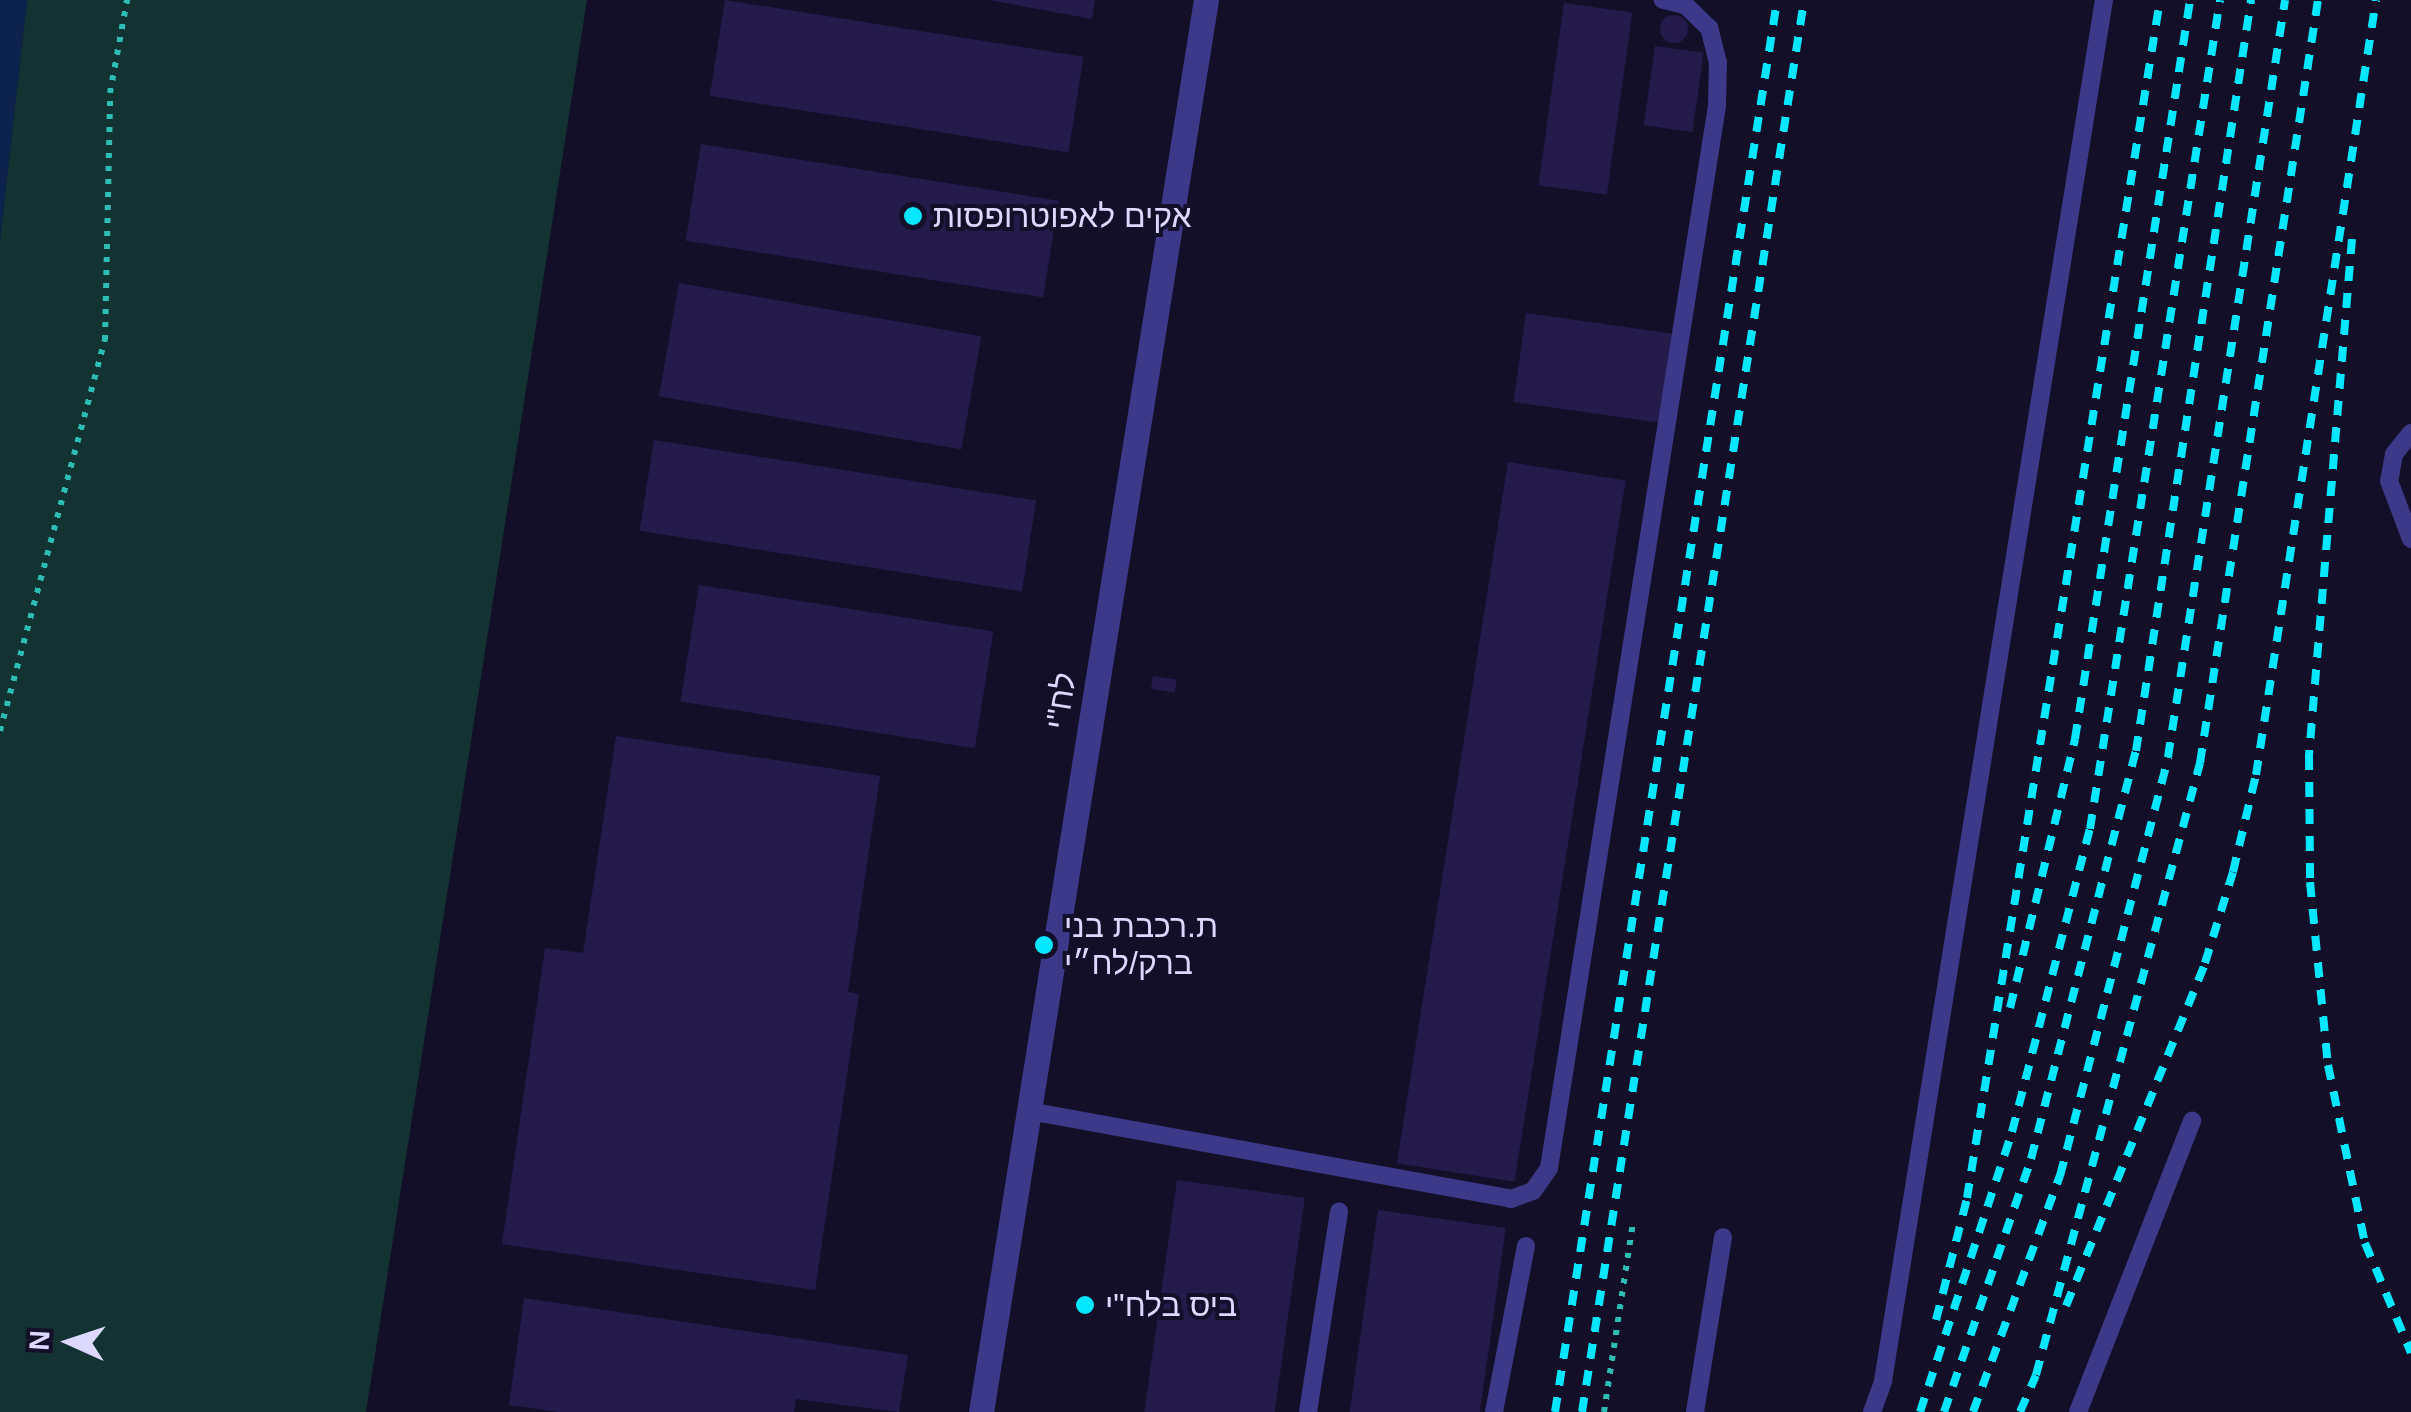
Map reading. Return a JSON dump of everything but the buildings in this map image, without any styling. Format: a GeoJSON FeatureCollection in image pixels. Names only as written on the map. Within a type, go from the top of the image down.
{"type":"FeatureCollection","features":[{"type":"Feature","properties":{"kind":"street","name":"לח\"י"},"geometry":{"type":"LineString","coordinates":[[981,1412],[1206,0]]}},
{"type":"Feature","properties":{"kind":"lane"},"geometry":{"type":"LineString","coordinates":[[1029,1111],[1511,1199],[1533,1191],[1549,1168],[1717,106],[1718,63],[1709,28],[1686,5],[1663,0]]}},
{"type":"Feature","properties":{"kind":"lane"},"geometry":{"type":"LineString","coordinates":[[1872,1412],[1882,1380],[2104,0]]}},
{"type":"Feature","properties":{"kind":"lane"},"geometry":{"type":"LineString","coordinates":[[2411,432],[2394,454],[2389,481],[2411,539]]}},
{"type":"Feature","properties":{"kind":"lane"},"geometry":{"type":"LineString","coordinates":[[2078,1412],[2192,1121]]}},
{"type":"Feature","properties":{"kind":"lane"},"geometry":{"type":"LineString","coordinates":[[1308,1412],[1339,1211]]}},
{"type":"Feature","properties":{"kind":"lane"},"geometry":{"type":"LineString","coordinates":[[1695,1412],[1723,1237]]}},
{"type":"Feature","properties":{"kind":"lane"},"geometry":{"type":"LineString","coordinates":[[1494,1412],[1526,1246]]}},
{"type":"Feature","properties":{"kind":"path"},"geometry":{"type":"LineString","coordinates":[[0,731],[106,340],[110,93],[127,0]]}},
{"type":"Feature","properties":{"kind":"path"},"geometry":{"type":"LineString","coordinates":[[1604,1412],[1633,1223]]}},
{"type":"Feature","properties":{"kind":"green space"},"geometry":{"type":"Polygon","coordinates":[[[27,0],[587,0],[366,1412],[0,1412],[0,240],[27,0]]]}},
{"type":"Feature","properties":{"kind":"water"},"geometry":{"type":"Polygon","coordinates":[[[0,0],[27,0],[0,240],[0,0]]]}},
{"type":"Feature","properties":{"kind":"railway"},"geometry":{"type":"LineString","coordinates":[[1555,1412],[1777,0]]}},
{"type":"Feature","properties":{"kind":"railway"},"geometry":{"type":"LineString","coordinates":[[1582,1412],[1804,0]]}},
{"type":"Feature","properties":{"kind":"railway"},"geometry":{"type":"LineString","coordinates":[[1936,1320],[1967,1198],[2160,0]]}},
{"type":"Feature","properties":{"kind":"railway"},"geometry":{"type":"LineString","coordinates":[[2010,1008],[2075,739],[2190,0]]}},
{"type":"Feature","properties":{"kind":"railway"},"geometry":{"type":"LineString","coordinates":[[1920,1412],[2012,1132],[2090,829],[2220,0]]}},
{"type":"Feature","properties":{"kind":"railway"},"geometry":{"type":"LineString","coordinates":[[1944,1412],[2031,1159],[2136,751],[2251,0]]}},
{"type":"Feature","properties":{"kind":"railway"},"geometry":{"type":"LineString","coordinates":[[1973,1412],[2060,1176],[2168,757],[2285,0]]}},
{"type":"Feature","properties":{"kind":"railway"},"geometry":{"type":"LineString","coordinates":[[2020,1412],[2036,1375],[2200,763],[2318,0]]}},
{"type":"Feature","properties":{"kind":"railway"},"geometry":{"type":"LineString","coordinates":[[2066,1306],[2205,963],[2233,872],[2256,775],[2376,0]]}},
{"type":"Feature","properties":{"kind":"railway"},"geometry":{"type":"LineString","coordinates":[[2352,239],[2309,755],[2310,882],[2328,1065],[2365,1243],[2411,1353]]}},
{"type":"Feature","properties":{"kind":"place","name":"אקים לאפוטרופסות"},"geometry":{"type":"Point","coordinates":[913,216]}},
{"type":"Feature","properties":{"kind":"place","name":"ת.רכבת בני ברק/לח״י"},"geometry":{"type":"Point","coordinates":[1044,945]}},
{"type":"Feature","properties":{"kind":"place","name":"ביס בלח\"י"},"geometry":{"type":"Point","coordinates":[1085,1305]}}]}
